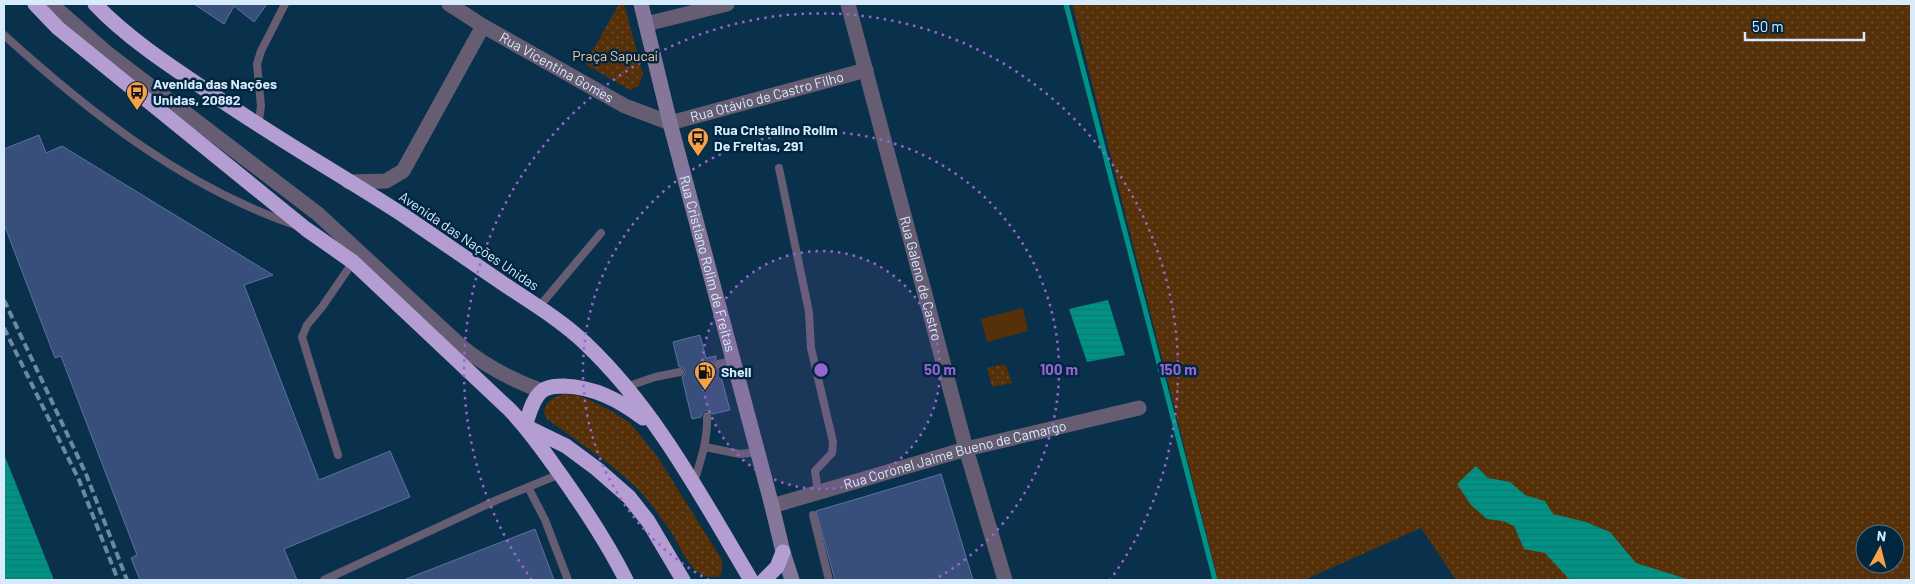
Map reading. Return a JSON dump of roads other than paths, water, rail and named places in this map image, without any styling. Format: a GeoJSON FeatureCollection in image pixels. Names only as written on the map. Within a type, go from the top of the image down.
{"type":"FeatureCollection","features":[{"type":"Feature","properties":{"kind":"highway"},"geometry":{"type":"LineString","coordinates":[[35,4],[58,28],[306,229],[353,262],[526,426],[611,552],[626,580]]}},
{"type":"Feature","properties":{"kind":"highway","name":"Avenida das Nações Unidas"},"geometry":{"type":"LineString","coordinates":[[95,4],[106,16],[172,67],[258,126],[403,216],[538,308],[584,342],[618,377],[656,428],[693,484],[750,580]]}},
{"type":"Feature","properties":{"kind":"highway"},"geometry":{"type":"LineString","coordinates":[[526,426],[533,404],[542,391],[554,386],[577,386],[602,393],[628,407],[656,428]]}},
{"type":"Feature","properties":{"kind":"highway"},"geometry":{"type":"LineString","coordinates":[[526,426],[566,446],[597,469],[629,498],[648,521],[683,580]]}},
{"type":"Feature","properties":{"kind":"highway"},"geometry":{"type":"LineString","coordinates":[[764,580],[777,567],[783,552]]}},
{"type":"Feature","properties":{"kind":"street"},"geometry":{"type":"LineString","coordinates":[[51,4],[108,53],[318,214],[462,347],[481,362],[522,384],[542,391]]}},
{"type":"Feature","properties":{"kind":"street","name":"Rua Vicentina Gomes"},"geometry":{"type":"LineString","coordinates":[[449,4],[483,26],[625,106],[670,123]]}},
{"type":"Feature","properties":{"kind":"street","name":"Rua Cristiano Rolim de Freitas"},"geometry":{"type":"LineString","coordinates":[[641,4],[670,123],[792,580]]}},
{"type":"Feature","properties":{"kind":"street"},"geometry":{"type":"LineString","coordinates":[[646,24],[727,4]]}},
{"type":"Feature","properties":{"kind":"street","name":"Rua Galeno de Castro"},"geometry":{"type":"LineString","coordinates":[[848,4],[966,449],[1005,580]]}},
{"type":"Feature","properties":{"kind":"street"},"geometry":{"type":"LineString","coordinates":[[349,182],[386,181],[403,171],[483,26]]}},
{"type":"Feature","properties":{"kind":"street","name":"Rua Otávio de Castro Filho"},"geometry":{"type":"LineString","coordinates":[[670,123],[866,70]]}},
{"type":"Feature","properties":{"kind":"street","name":"Rua Coronel Jaime Bueno de Camargo"},"geometry":{"type":"LineString","coordinates":[[772,506],[966,449],[1139,408]]}},
{"type":"Feature","properties":{"kind":"lane"},"geometry":{"type":"LineString","coordinates":[[258,126],[261,106],[257,64],[260,51],[285,4]]}},
{"type":"Feature","properties":{"kind":"lane"},"geometry":{"type":"LineString","coordinates":[[4,35],[53,80],[113,128],[150,153],[259,213],[306,229]]}},
{"type":"Feature","properties":{"kind":"lane"},"geometry":{"type":"LineString","coordinates":[[779,168],[809,312],[811,348],[833,442],[832,453],[815,471],[818,492]]}},
{"type":"Feature","properties":{"kind":"lane"},"geometry":{"type":"LineString","coordinates":[[538,308],[600,233]]}},
{"type":"Feature","properties":{"kind":"lane"},"geometry":{"type":"LineString","coordinates":[[338,455],[302,337],[307,325],[353,262]]}},
{"type":"Feature","properties":{"kind":"lane"},"geometry":{"type":"LineString","coordinates":[[718,364],[734,361]]}},
{"type":"Feature","properties":{"kind":"lane"},"geometry":{"type":"LineString","coordinates":[[626,387],[655,377],[680,372]]}},
{"type":"Feature","properties":{"kind":"lane"},"geometry":{"type":"LineString","coordinates":[[693,484],[704,447],[707,416]]}},
{"type":"Feature","properties":{"kind":"lane"},"geometry":{"type":"LineString","coordinates":[[704,447],[740,454],[758,452]]}},
{"type":"Feature","properties":{"kind":"lane"},"geometry":{"type":"LineString","coordinates":[[324,580],[499,499],[560,474]]}},
{"type":"Feature","properties":{"kind":"lane"},"geometry":{"type":"LineString","coordinates":[[528,487],[545,520],[568,580]]}},
{"type":"Feature","properties":{"kind":"lane"},"geometry":{"type":"LineString","coordinates":[[813,515],[829,580]]}},
{"type":"Feature","properties":{"kind":"waterway"},"geometry":{"type":"LineString","coordinates":[[1066,4],[1215,580]]}},
{"type":"Feature","properties":{"kind":"railway"},"geometry":{"type":"LineString","coordinates":[[4,300],[86,474],[127,580]]}},
{"type":"Feature","properties":{"kind":"railway"},"geometry":{"type":"LineString","coordinates":[[4,328],[79,480],[118,580]]}},
{"type":"Feature","properties":{"kind":"place","name":"Avenida das Nações Unidas, 20882"},"geometry":{"type":"Point","coordinates":[137,111]}},
{"type":"Feature","properties":{"kind":"place","name":"Rua Cristalino Rolim De Freitas, 291"},"geometry":{"type":"Point","coordinates":[698,157]}},
{"type":"Feature","properties":{"kind":"place","name":"Shell"},"geometry":{"type":"Point","coordinates":[705,391]}},
{"type":"Feature","properties":{"kind":"park label","name":"Praça Sapucaí"},"geometry":{"type":"Point","coordinates":[615,56]}}]}
